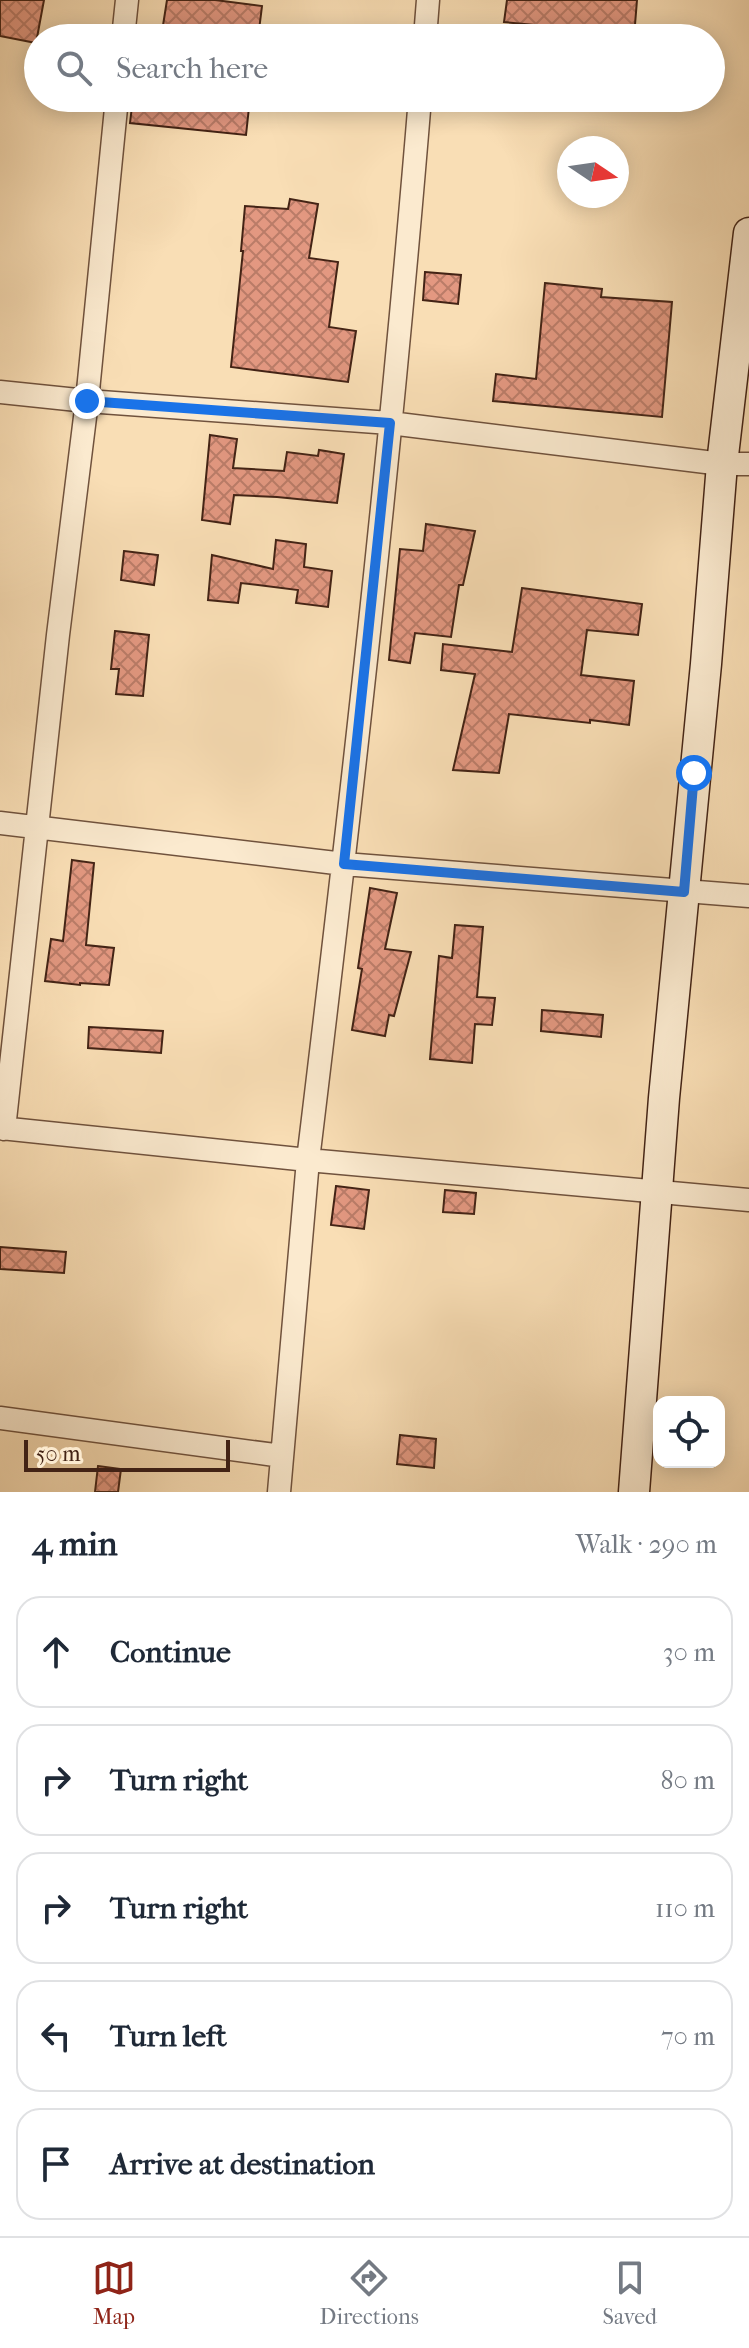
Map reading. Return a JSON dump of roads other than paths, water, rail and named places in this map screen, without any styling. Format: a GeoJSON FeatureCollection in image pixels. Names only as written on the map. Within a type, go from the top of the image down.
{"type":"FeatureCollection","features":[{"type":"Feature","properties":{"kind":"street"},"geometry":{"type":"LineString","coordinates":[[124,24],[127,0]]}},
{"type":"Feature","properties":{"kind":"street"},"geometry":{"type":"LineString","coordinates":[[426,24],[428,0]]}},
{"type":"Feature","properties":{"kind":"street"},"geometry":{"type":"LineString","coordinates":[[116,112],[87,401],[2,1129],[749,1200]]}},
{"type":"Feature","properties":{"kind":"street"},"geometry":{"type":"LineString","coordinates":[[279,1492],[308,1160],[344,864],[419,112]]}},
{"type":"Feature","properties":{"kind":"street"},"geometry":{"type":"LineString","coordinates":[[634,1492],[657,1191],[706,664],[735,464],[749,233]]}},
{"type":"Feature","properties":{"kind":"street"},"geometry":{"type":"LineString","coordinates":[[0,392],[390,423],[735,464]]}},
{"type":"Feature","properties":{"kind":"street"},"geometry":{"type":"LineString","coordinates":[[0,823],[344,864],[749,896]]}},
{"type":"Feature","properties":{"kind":"street"},"geometry":{"type":"LineString","coordinates":[[0,1418],[282,1456]]}}]}
